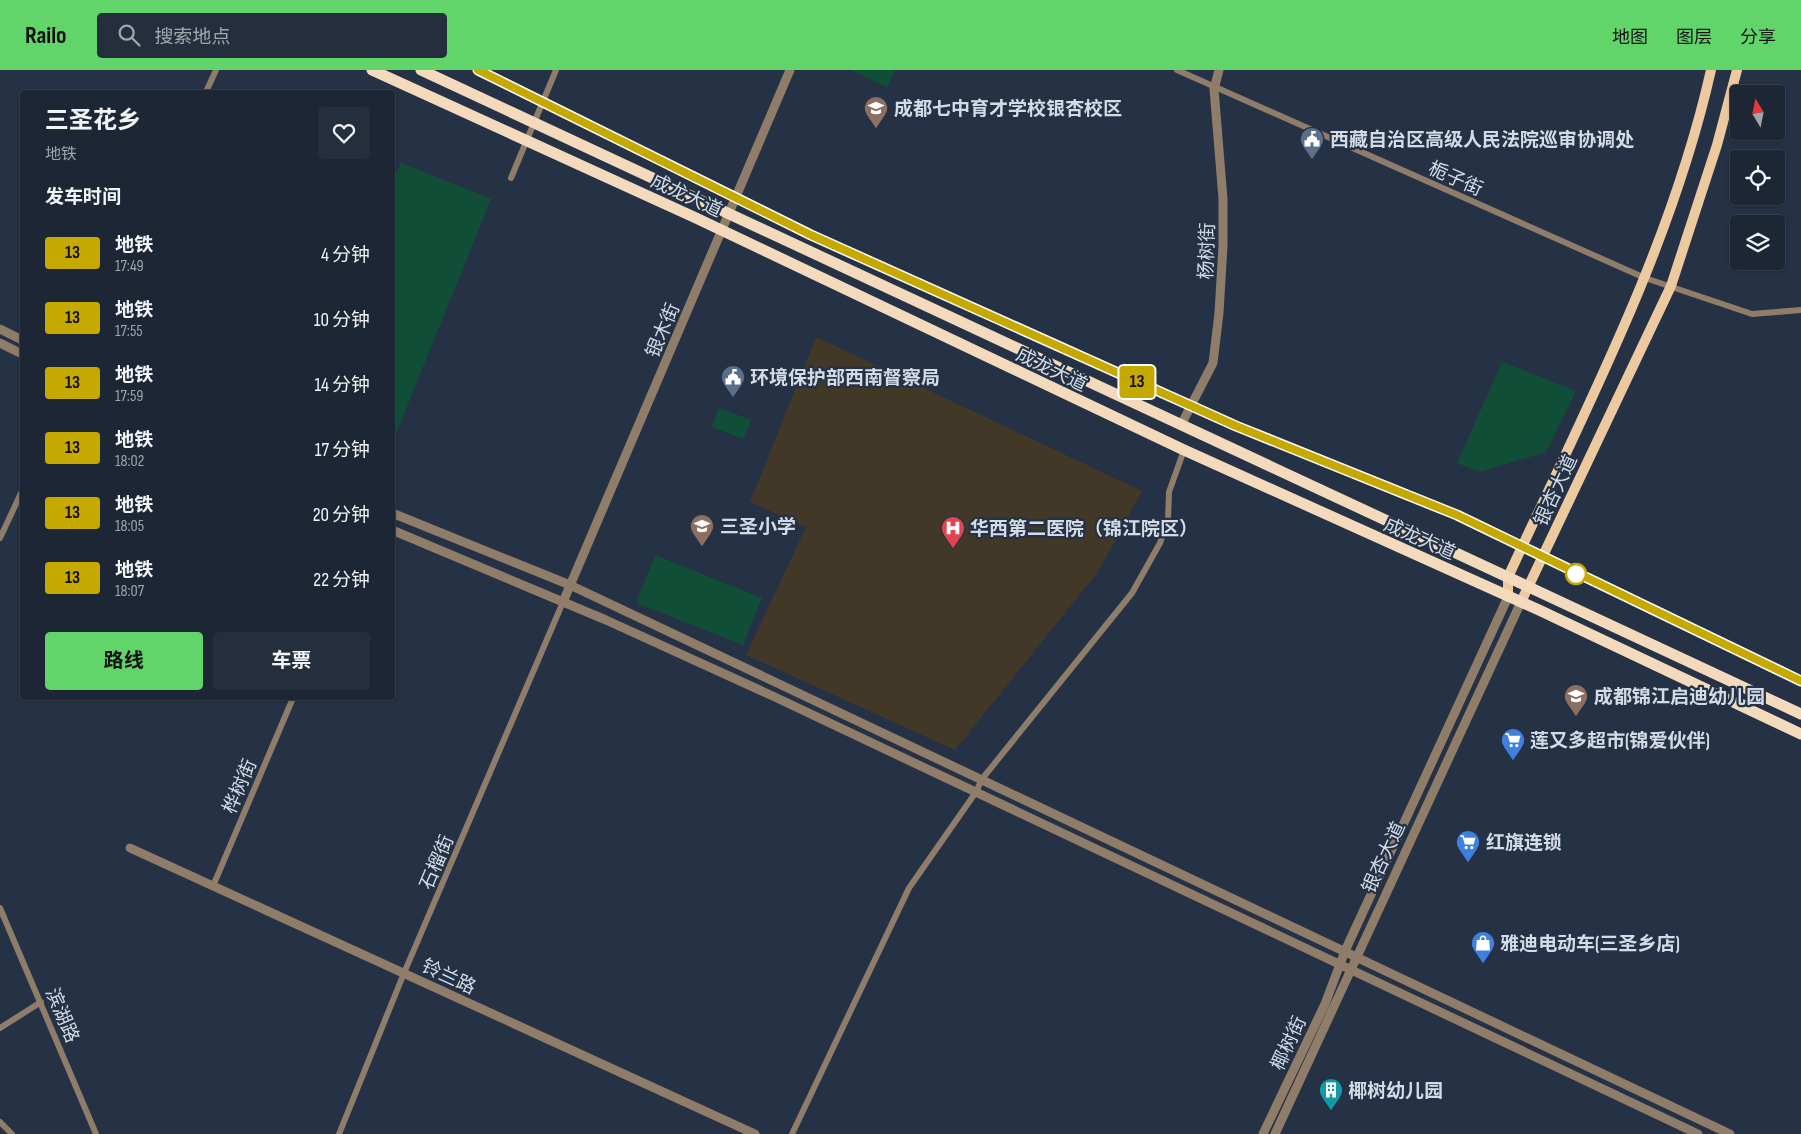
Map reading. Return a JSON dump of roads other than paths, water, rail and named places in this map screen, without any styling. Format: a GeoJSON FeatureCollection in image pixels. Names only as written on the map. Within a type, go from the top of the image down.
{"type":"FeatureCollection","features":[{"type":"Feature","properties":{"kind":"highway","name":"成龙大道"},"geometry":{"type":"LineString","coordinates":[[372,70],[722,230],[1184,450],[1521,602],[1801,734]]}},
{"type":"Feature","properties":{"kind":"highway","name":"成龙大道"},"geometry":{"type":"LineString","coordinates":[[421,70],[729,212],[1801,714]]}},
{"type":"Feature","properties":{"kind":"main road","name":"银杏大道"},"geometry":{"type":"LineString","coordinates":[[1508,597],[1508,577],[1645,278],[1700,117],[1711,70]]}},
{"type":"Feature","properties":{"kind":"main road","name":"银杏大道"},"geometry":{"type":"LineString","coordinates":[[1521,602],[1671,286],[1717,145],[1737,70]]}},
{"type":"Feature","properties":{"kind":"street"},"geometry":{"type":"LineString","coordinates":[[207,90],[216,70]]}},
{"type":"Feature","properties":{"kind":"street"},"geometry":{"type":"LineString","coordinates":[[511,178],[556,70]]}},
{"type":"Feature","properties":{"kind":"street","name":"银木街"},"geometry":{"type":"LineString","coordinates":[[563,602],[790,70]]}},
{"type":"Feature","properties":{"kind":"street","name":"栀子街"},"geometry":{"type":"LineString","coordinates":[[1177,70],[1214,89],[1645,278],[1752,314],[1801,310]]}},
{"type":"Feature","properties":{"kind":"street","name":"杨树街"},"geometry":{"type":"LineString","coordinates":[[1181,425],[1213,363],[1219,313],[1223,246],[1223,199],[1214,89],[1219,70]]}},
{"type":"Feature","properties":{"kind":"street"},"geometry":{"type":"LineString","coordinates":[[0,329],[20,339]]}},
{"type":"Feature","properties":{"kind":"street"},"geometry":{"type":"LineString","coordinates":[[0,343],[20,353]]}},
{"type":"Feature","properties":{"kind":"street"},"geometry":{"type":"LineString","coordinates":[[792,1134],[909,888],[976,792],[982,779],[1132,592],[1160,543],[1168,521],[1169,492],[1184,450]]}},
{"type":"Feature","properties":{"kind":"street"},"geometry":{"type":"LineString","coordinates":[[0,538],[20,496]]}},
{"type":"Feature","properties":{"kind":"street"},"geometry":{"type":"LineString","coordinates":[[395,514],[570,585],[808,700],[982,779],[1730,1134]]}},
{"type":"Feature","properties":{"kind":"street"},"geometry":{"type":"LineString","coordinates":[[395,531],[563,602],[777,698],[1698,1134]]}},
{"type":"Feature","properties":{"kind":"street","name":"银杏大道"},"geometry":{"type":"LineString","coordinates":[[1340,964],[1508,597]]}},
{"type":"Feature","properties":{"kind":"street","name":"石榴街"},"geometry":{"type":"LineString","coordinates":[[338,1134],[404,973],[563,602]]}},
{"type":"Feature","properties":{"kind":"street","name":"银杏大道"},"geometry":{"type":"LineString","coordinates":[[1352,970],[1521,602]]}},
{"type":"Feature","properties":{"kind":"street","name":"桦树街"},"geometry":{"type":"LineString","coordinates":[[213,886],[292,700]]}},
{"type":"Feature","properties":{"kind":"street","name":"铃兰路"},"geometry":{"type":"LineString","coordinates":[[130,848],[755,1134]]}},
{"type":"Feature","properties":{"kind":"street","name":"滨湖路"},"geometry":{"type":"LineString","coordinates":[[0,908],[96,1134]]}},
{"type":"Feature","properties":{"kind":"street","name":"椰树街"},"geometry":{"type":"LineString","coordinates":[[1263,1134],[1325,1004],[1340,964]]}},
{"type":"Feature","properties":{"kind":"street","name":"椰树街"},"geometry":{"type":"LineString","coordinates":[[1275,1134],[1352,970]]}},
{"type":"Feature","properties":{"kind":"street"},"geometry":{"type":"LineString","coordinates":[[0,1028],[41,1002]]}},
{"type":"Feature","properties":{"kind":"street"},"geometry":{"type":"LineString","coordinates":[[0,1122],[12,1134]]}},
{"type":"Feature","properties":{"kind":"metro line","name":"13"},"geometry":{"type":"LineString","coordinates":[[478,70],[811,235],[1236,426],[1457,515],[1801,681]]}},
{"type":"Feature","properties":{"kind":"place","name":"成都七中育才学校银杏校区"},"geometry":{"type":"Point","coordinates":[876,129]}},
{"type":"Feature","properties":{"kind":"place","name":"西藏自治区高级人民法院巡审协调处"},"geometry":{"type":"Point","coordinates":[1312,160]}},
{"type":"Feature","properties":{"kind":"place","name":"环境保护部西南督察局"},"geometry":{"type":"Point","coordinates":[733,398]}},
{"type":"Feature","properties":{"kind":"place","name":"三圣小学"},"geometry":{"type":"Point","coordinates":[702,547]}},
{"type":"Feature","properties":{"kind":"place","name":"华西第二医院（锦江院区）"},"geometry":{"type":"Point","coordinates":[953,549]}},
{"type":"Feature","properties":{"kind":"place","name":"成都锦江启迪幼儿园"},"geometry":{"type":"Point","coordinates":[1576,717]}},
{"type":"Feature","properties":{"kind":"place","name":"莲又多超市(锦爱伙伴)"},"geometry":{"type":"Point","coordinates":[1513,761]}},
{"type":"Feature","properties":{"kind":"place","name":"红旗连锁"},"geometry":{"type":"Point","coordinates":[1468,863]}},
{"type":"Feature","properties":{"kind":"place","name":"雅迪电动车(三圣乡店)"},"geometry":{"type":"Point","coordinates":[1483,964]}},
{"type":"Feature","properties":{"kind":"place","name":"椰树幼儿园"},"geometry":{"type":"Point","coordinates":[1331,1111]}}]}
